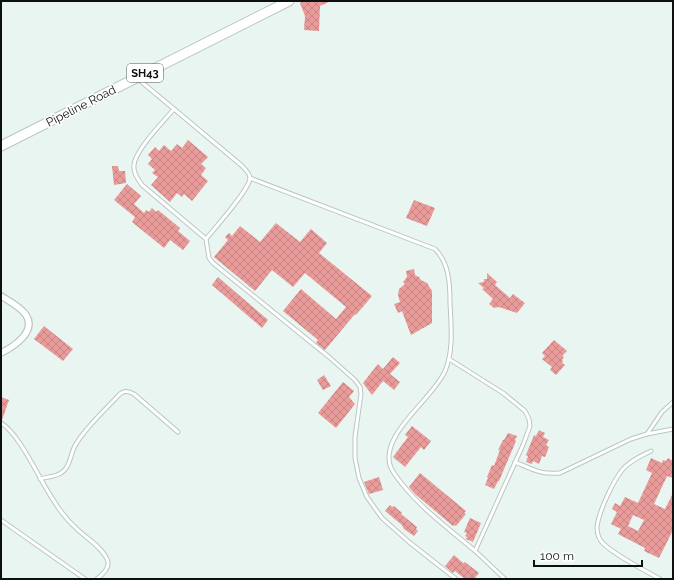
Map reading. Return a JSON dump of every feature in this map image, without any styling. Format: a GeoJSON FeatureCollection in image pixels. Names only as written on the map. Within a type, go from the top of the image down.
{"type":"FeatureCollection","features":[{"type":"Feature","properties":{"kind":"main road","name":"Pipeline Road"},"geometry":{"type":"LineString","coordinates":[[1,146],[51,118],[277,1]]}},
{"type":"Feature","properties":{"kind":"main road","name":"Pipeline Road"},"geometry":{"type":"LineString","coordinates":[[134,76],[290,1]]}},
{"type":"Feature","properties":{"kind":"main road","name":"Pipeline Road"},"geometry":{"type":"LineString","coordinates":[[1,140],[51,118]]}},
{"type":"Feature","properties":{"kind":"street"},"geometry":{"type":"LineString","coordinates":[[1,296],[26,314],[29,320],[27,330],[22,340],[1,353]]}},
{"type":"Feature","properties":{"kind":"lane"},"geometry":{"type":"LineString","coordinates":[[134,76],[248,172],[250,178],[248,184],[239,198],[206,239]]}},
{"type":"Feature","properties":{"kind":"lane"},"geometry":{"type":"LineString","coordinates":[[174,109],[140,150],[134,166],[137,178],[142,185],[206,239],[209,258],[213,263],[329,357],[355,380],[360,387],[361,394],[355,437],[355,458],[359,478],[367,497],[382,518],[409,542],[456,579]]}},
{"type":"Feature","properties":{"kind":"lane"},"geometry":{"type":"LineString","coordinates":[[250,178],[435,249],[440,254],[448,275],[450,293],[451,316],[449,359],[444,373],[393,438],[388,452],[390,465],[395,476],[426,511],[475,551],[505,579]]}},
{"type":"Feature","properties":{"kind":"lane"},"geometry":{"type":"LineString","coordinates":[[449,359],[503,393],[525,411],[529,419],[530,426],[475,551]]}},
{"type":"Feature","properties":{"kind":"lane"},"geometry":{"type":"LineString","coordinates":[[40,479],[56,475],[64,471],[72,451],[79,440],[116,397],[123,392],[126,391],[134,394],[178,432]]}},
{"type":"Feature","properties":{"kind":"lane"},"geometry":{"type":"LineString","coordinates":[[647,434],[662,412],[673,402]]}},
{"type":"Feature","properties":{"kind":"lane"},"geometry":{"type":"LineString","coordinates":[[1,423],[13,432],[18,439],[40,479],[64,515],[107,558],[107,568],[103,575],[97,579]]}},
{"type":"Feature","properties":{"kind":"lane"},"geometry":{"type":"LineString","coordinates":[[515,462],[538,472],[547,474],[560,473],[631,439],[673,429]]}},
{"type":"Feature","properties":{"kind":"lane"},"geometry":{"type":"LineString","coordinates":[[651,451],[634,459],[624,468],[614,481],[597,527],[598,535],[605,546],[660,579]]}},
{"type":"Feature","properties":{"kind":"lane"},"geometry":{"type":"LineString","coordinates":[[1,520],[60,560],[84,579]]}},
{"type":"Feature","properties":{"kind":"building"},"geometry":{"type":"Polygon","coordinates":[[[303,1],[331,1],[320,6],[319,31],[304,30],[305,16],[300,3],[303,1]]]}},
{"type":"Feature","properties":{"kind":"building"},"geometry":{"type":"Polygon","coordinates":[[[188,140],[208,157],[201,164],[206,168],[201,175],[208,181],[192,201],[184,194],[182,197],[177,193],[170,202],[151,185],[158,177],[152,173],[155,170],[148,164],[152,159],[148,155],[155,147],[159,151],[164,145],[171,151],[177,144],[182,148],[188,140]]]}},
{"type":"Feature","properties":{"kind":"building"},"geometry":{"type":"Polygon","coordinates":[[[112,166],[118,166],[119,171],[125,171],[126,183],[114,185],[112,166]]]}},
{"type":"Feature","properties":{"kind":"building"},"geometry":{"type":"Polygon","coordinates":[[[127,184],[141,196],[134,204],[144,213],[146,210],[149,212],[152,208],[156,212],[158,210],[180,228],[178,231],[190,241],[183,250],[170,240],[164,248],[132,222],[135,217],[114,200],[127,184]]]}},
{"type":"Feature","properties":{"kind":"building"},"geometry":{"type":"Polygon","coordinates":[[[414,200],[435,208],[427,226],[406,218],[414,200]]]}},
{"type":"Feature","properties":{"kind":"building"},"geometry":{"type":"Polygon","coordinates":[[[276,223],[300,242],[311,229],[327,243],[319,253],[372,296],[325,350],[316,343],[318,340],[283,311],[301,289],[336,319],[346,307],[305,273],[293,287],[272,270],[255,291],[214,257],[228,240],[225,237],[229,233],[232,236],[240,226],[260,242],[276,223]]]}},
{"type":"Feature","properties":{"kind":"building"},"geometry":{"type":"Polygon","coordinates":[[[414,269],[415,275],[427,283],[432,291],[432,323],[411,335],[402,311],[398,313],[394,304],[400,302],[398,295],[399,289],[405,284],[403,282],[407,277],[406,271],[414,269]]]}},
{"type":"Feature","properties":{"kind":"building"},"geometry":{"type":"Polygon","coordinates":[[[487,273],[497,282],[495,285],[510,298],[513,294],[525,303],[517,313],[499,307],[494,308],[489,304],[493,299],[478,283],[484,282],[484,279],[487,279],[487,273]]]}},
{"type":"Feature","properties":{"kind":"building"},"geometry":{"type":"Polygon","coordinates":[[[218,277],[268,320],[262,328],[212,285],[218,277]]]}},
{"type":"Feature","properties":{"kind":"building"},"geometry":{"type":"Polygon","coordinates":[[[44,326],[73,349],[63,361],[34,339],[44,326]]]}},
{"type":"Feature","properties":{"kind":"building"},"geometry":{"type":"Polygon","coordinates":[[[554,340],[567,351],[562,356],[564,357],[562,363],[565,365],[556,375],[550,370],[552,367],[542,359],[545,356],[542,353],[554,340]]]}},
{"type":"Feature","properties":{"kind":"building"},"geometry":{"type":"Polygon","coordinates":[[[393,357],[400,363],[390,374],[400,382],[394,390],[383,381],[372,395],[363,383],[378,364],[383,369],[393,357]]]}},
{"type":"Feature","properties":{"kind":"building"},"geometry":{"type":"Polygon","coordinates":[[[324,375],[331,386],[323,390],[317,380],[324,375]]]}},
{"type":"Feature","properties":{"kind":"building"},"geometry":{"type":"Polygon","coordinates":[[[343,382],[354,391],[349,397],[355,404],[336,428],[318,413],[343,382]]]}},
{"type":"Feature","properties":{"kind":"building"},"geometry":{"type":"Polygon","coordinates":[[[1,397],[9,400],[2,420],[1,420],[1,397]]]}},
{"type":"Feature","properties":{"kind":"building"},"geometry":{"type":"Polygon","coordinates":[[[412,426],[431,441],[424,450],[421,447],[405,467],[393,457],[408,437],[405,435],[412,426]]]}},
{"type":"Feature","properties":{"kind":"building"},"geometry":{"type":"Polygon","coordinates":[[[539,430],[545,433],[543,437],[549,440],[546,445],[549,447],[545,457],[542,456],[539,464],[533,461],[532,464],[526,462],[528,456],[526,455],[534,435],[536,436],[539,430]]]}},
{"type":"Feature","properties":{"kind":"building"},"geometry":{"type":"Polygon","coordinates":[[[508,433],[517,436],[516,441],[499,481],[494,489],[485,485],[488,478],[487,477],[492,465],[494,466],[500,450],[498,450],[508,433]]]}},
{"type":"Feature","properties":{"kind":"building"},"geometry":{"type":"Polygon","coordinates":[[[651,458],[662,463],[663,460],[666,461],[668,458],[673,461],[673,478],[667,476],[654,504],[665,509],[673,493],[673,530],[659,558],[644,551],[645,548],[618,534],[621,529],[611,524],[617,512],[612,509],[615,503],[620,506],[625,497],[638,503],[652,473],[646,470],[651,458]],[[633,515],[628,526],[638,531],[644,520],[633,515]]]}},
{"type":"Feature","properties":{"kind":"building"},"geometry":{"type":"Polygon","coordinates":[[[420,473],[466,511],[464,513],[466,514],[456,526],[453,526],[415,494],[409,487],[420,473]]]}},
{"type":"Feature","properties":{"kind":"building"},"geometry":{"type":"Polygon","coordinates":[[[379,477],[383,490],[369,494],[364,482],[379,477]]]}},
{"type":"Feature","properties":{"kind":"building"},"geometry":{"type":"Polygon","coordinates":[[[390,505],[392,507],[394,506],[417,527],[416,529],[418,531],[414,536],[404,529],[402,525],[385,511],[390,505]]]}},
{"type":"Feature","properties":{"kind":"building"},"geometry":{"type":"Polygon","coordinates":[[[470,518],[481,523],[473,542],[466,539],[467,537],[465,536],[467,533],[464,532],[470,518]]]}},
{"type":"Feature","properties":{"kind":"building"},"geometry":{"type":"Polygon","coordinates":[[[454,555],[463,563],[465,562],[479,573],[474,579],[465,579],[455,571],[453,573],[445,566],[454,555]]]}}]}
